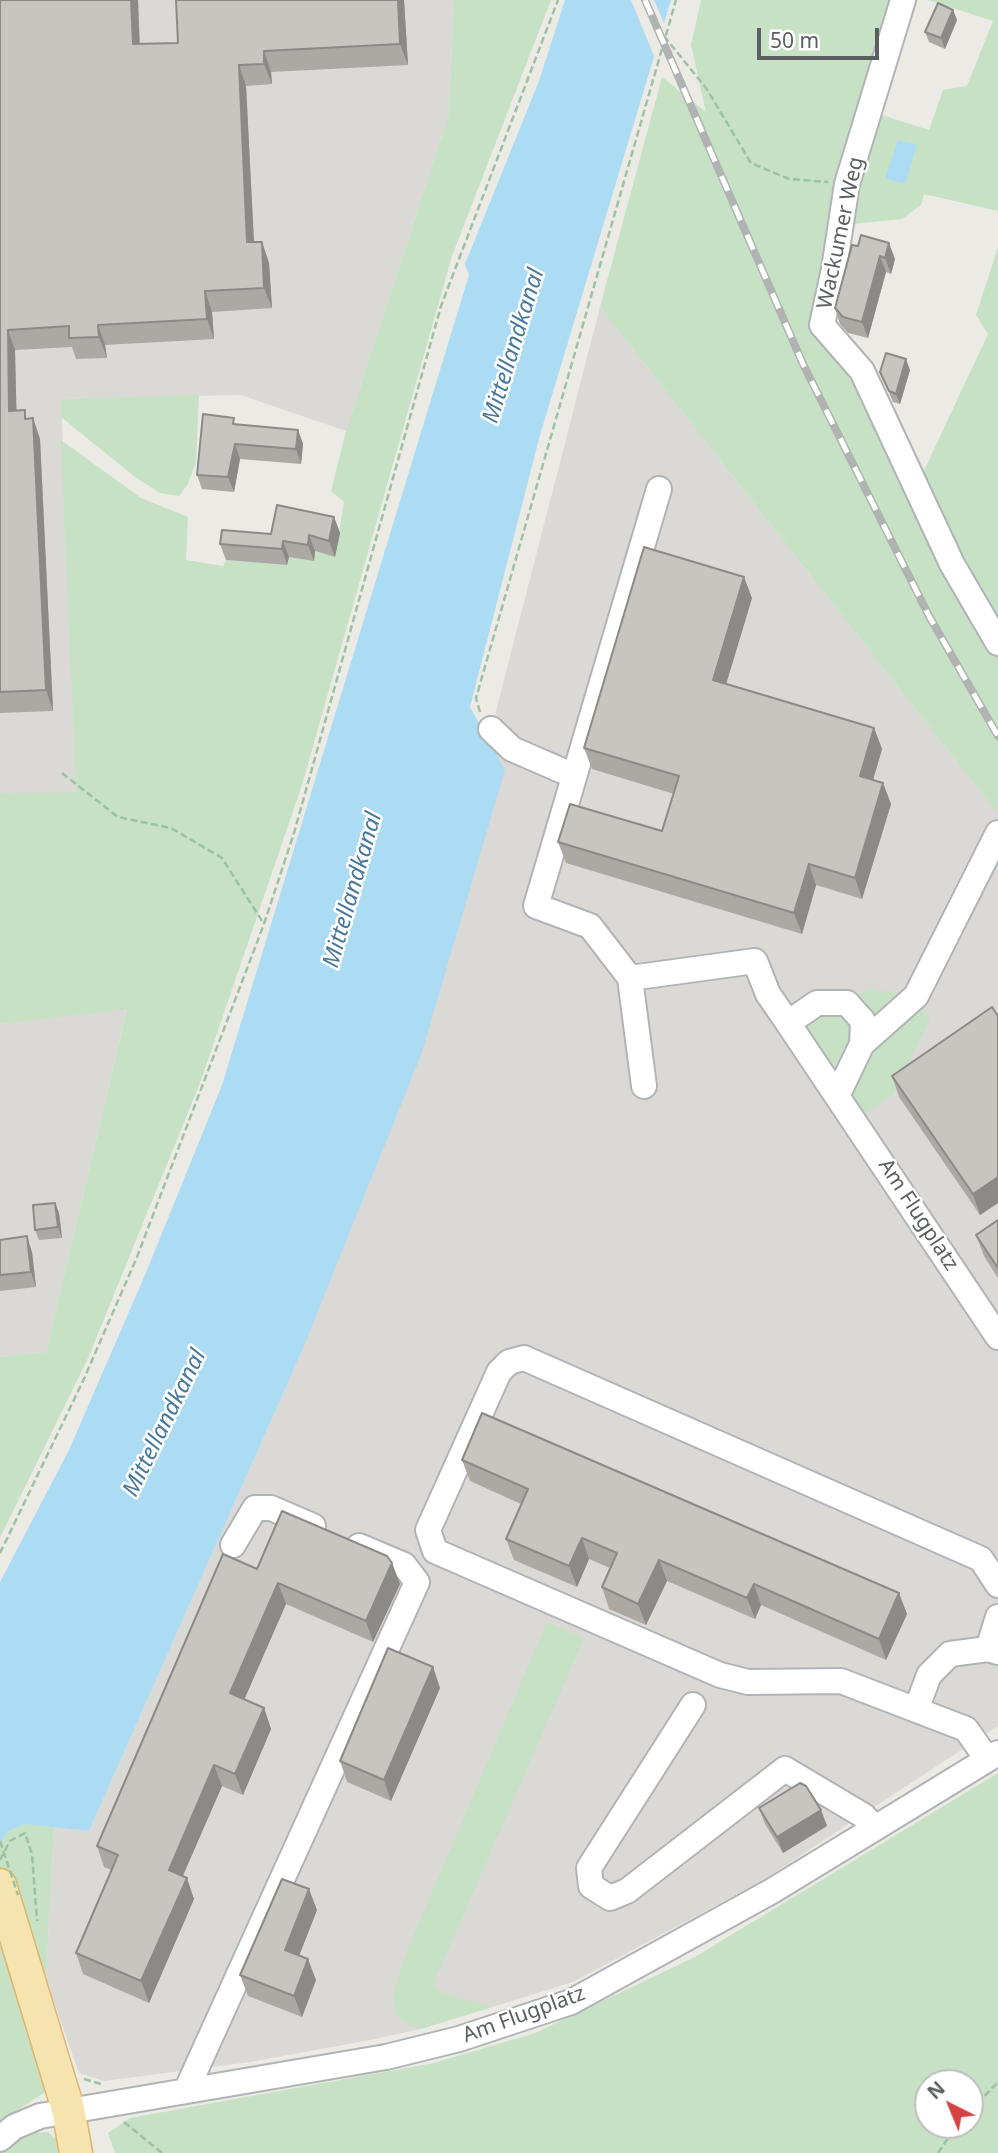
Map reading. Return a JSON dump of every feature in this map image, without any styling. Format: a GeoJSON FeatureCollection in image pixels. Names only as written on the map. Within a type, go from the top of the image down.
{"type":"FeatureCollection","features":[{"type":"Feature","properties":{"kind":"main road"},"geometry":{"type":"LineString","coordinates":[[7,1893],[68,2109],[76,2153]]}},
{"type":"Feature","properties":{"kind":"street","name":"Wackumer Weg"},"geometry":{"type":"LineString","coordinates":[[902,0],[848,184],[822,325],[862,371],[952,564],[998,643]]}},
{"type":"Feature","properties":{"kind":"street"},"geometry":{"type":"LineString","coordinates":[[644,1086],[630,978],[590,926],[536,906],[572,775],[659,489]]}},
{"type":"Feature","properties":{"kind":"street"},"geometry":{"type":"LineString","coordinates":[[491,729],[512,749],[572,775]]}},
{"type":"Feature","properties":{"kind":"street"},"geometry":{"type":"LineString","coordinates":[[838,1094],[862,1044],[916,996],[998,833]]}},
{"type":"Feature","properties":{"kind":"street","name":"Am Flugplatz"},"geometry":{"type":"LineString","coordinates":[[630,978],[755,961],[768,994],[838,1094],[998,1337]]}},
{"type":"Feature","properties":{"kind":"street"},"geometry":{"type":"LineString","coordinates":[[788,1023],[817,1003],[847,1003],[863,1021],[862,1044]]}},
{"type":"Feature","properties":{"kind":"street"},"geometry":{"type":"LineString","coordinates":[[993,1756],[966,1729],[841,1682],[748,1682],[719,1675],[435,1551],[428,1530],[499,1371],[509,1362],[524,1358],[981,1559],[998,1585]]}},
{"type":"Feature","properties":{"kind":"street"},"geometry":{"type":"LineString","coordinates":[[186,2091],[417,1582],[404,1565],[271,1508],[255,1508],[233,1545]]}},
{"type":"Feature","properties":{"kind":"street"},"geometry":{"type":"LineString","coordinates":[[916,1710],[929,1675],[950,1654],[993,1651],[998,1617]]}},
{"type":"Feature","properties":{"kind":"street"},"geometry":{"type":"LineString","coordinates":[[693,1705],[589,1868],[592,1886],[610,1898],[628,1891],[785,1769],[864,1816],[875,1828]]}},
{"type":"Feature","properties":{"kind":"street","name":"Am Flugplatz"},"geometry":{"type":"LineString","coordinates":[[0,2139],[14,2127],[68,2109],[386,2057],[459,2039],[570,2002],[772,1891],[993,1756]]}},
{"type":"Feature","properties":{"kind":"path"},"geometry":{"type":"LineString","coordinates":[[0,1553],[83,1381],[137,1257],[264,924],[294,834],[441,306],[558,0]]}},
{"type":"Feature","properties":{"kind":"path"},"geometry":{"type":"LineString","coordinates":[[491,729],[482,718],[477,698],[676,0]]}},
{"type":"Feature","properties":{"kind":"path"},"geometry":{"type":"LineString","coordinates":[[664,36],[706,88],[751,163],[789,179],[848,184]]}},
{"type":"Feature","properties":{"kind":"path"},"geometry":{"type":"LineString","coordinates":[[62,773],[118,817],[171,828],[222,858],[264,924]]}},
{"type":"Feature","properties":{"kind":"path"},"geometry":{"type":"LineString","coordinates":[[0,1860],[10,1840],[24,1833]]}},
{"type":"Feature","properties":{"kind":"path"},"geometry":{"type":"LineString","coordinates":[[0,1841],[7,1893]]}},
{"type":"Feature","properties":{"kind":"path"},"geometry":{"type":"LineString","coordinates":[[984,2097],[998,2082]]}},
{"type":"Feature","properties":{"kind":"path"},"geometry":{"type":"LineString","coordinates":[[111,2102],[114,2113],[162,2153]]}},
{"type":"Feature","properties":{"kind":"shaded area"},"geometry":{"type":"Polygon","coordinates":[[[0,0],[454,0],[449,114],[346,431],[241,395],[61,399],[76,793],[0,793],[0,0]]]}},
{"type":"Feature","properties":{"kind":"shaded area"},"geometry":{"type":"Polygon","coordinates":[[[600,307],[998,814],[998,1726],[763,1880],[573,1982],[421,2029],[370,2040],[250,2062],[104,2081],[79,2073],[46,1979],[54,1827],[89,1831],[302,1351],[488,742],[600,307]]]}},
{"type":"Feature","properties":{"kind":"shaded area"},"geometry":{"type":"Polygon","coordinates":[[[127,1008],[46,1352],[0,1357],[0,1024],[127,1008]]]}},
{"type":"Feature","properties":{"kind":"green space"},"geometry":{"type":"Polygon","coordinates":[[[454,0],[551,0],[452,256],[302,785],[200,1083],[89,1356],[0,1538],[0,1357],[46,1352],[127,1009],[0,1024],[0,793],[76,792],[61,440],[141,498],[188,517],[186,560],[223,566],[226,560],[287,565],[289,557],[315,551],[335,557],[344,502],[331,491],[346,431],[449,114],[454,0]]]}},
{"type":"Feature","properties":{"kind":"green space"},"geometry":{"type":"Polygon","coordinates":[[[701,0],[918,0],[885,57],[869,111],[929,130],[943,90],[967,86],[993,21],[928,0],[998,0],[998,211],[924,194],[921,205],[902,219],[843,225],[823,328],[914,492],[988,334],[976,315],[998,247],[998,814],[600,307],[662,77],[706,112],[691,45],[701,0]]]}},
{"type":"Feature","properties":{"kind":"green space"},"geometry":{"type":"Polygon","coordinates":[[[199,395],[196,462],[188,484],[179,496],[160,493],[135,477],[61,417],[61,399],[199,395]]]}},
{"type":"Feature","properties":{"kind":"green space"},"geometry":{"type":"Polygon","coordinates":[[[869,989],[916,996],[930,1019],[892,1096],[855,1120],[788,1023],[847,1003],[869,989]]]}},
{"type":"Feature","properties":{"kind":"green space"},"geometry":{"type":"Polygon","coordinates":[[[547,1622],[584,1638],[434,1982],[438,1991],[492,2007],[421,2029],[406,2023],[396,2014],[393,1995],[403,1961],[547,1622]]]}},
{"type":"Feature","properties":{"kind":"green space"},"geometry":{"type":"Polygon","coordinates":[[[998,1773],[998,2153],[115,2153],[108,2133],[130,2118],[434,2063],[535,2033],[695,1957],[998,1773]]]}},
{"type":"Feature","properties":{"kind":"green space"},"geometry":{"type":"Polygon","coordinates":[[[24,1824],[54,1827],[46,1979],[19,1996],[45,2092],[0,2122],[0,1845],[6,1833],[24,1824]]]}},
{"type":"Feature","properties":{"kind":"green space"},"geometry":{"type":"Polygon","coordinates":[[[48,2132],[63,2146],[63,2153],[0,2153],[19,2134],[48,2132]]]}},
{"type":"Feature","properties":{"kind":"water","name":"Mittellandkanal"},"geometry":{"type":"Polygon","coordinates":[[[565,0],[671,0],[540,435],[470,707],[505,770],[421,1055],[302,1351],[89,1831],[24,1824],[6,1833],[0,1845],[0,1582],[69,1450],[145,1275],[222,1085],[469,275],[465,264],[539,81],[565,0]]]}},
{"type":"Feature","properties":{"kind":"water"},"geometry":{"type":"Polygon","coordinates":[[[898,140],[917,145],[905,184],[885,178],[898,140]]]}},
{"type":"Feature","properties":{"kind":"pier"},"geometry":{"type":"Polygon","coordinates":[[[631,0],[654,0],[666,28],[656,61],[631,0]]]}},
{"type":"Feature","properties":{"kind":"building"},"geometry":{"type":"Polygon","coordinates":[[[0,0],[131,0],[133,44],[178,43],[176,0],[398,0],[400,44],[264,51],[264,64],[239,65],[247,242],[262,242],[264,288],[205,291],[207,319],[98,325],[99,337],[69,338],[69,326],[8,330],[9,411],[25,410],[25,419],[33,418],[46,690],[0,692],[0,0]]]}},
{"type":"Feature","properties":{"kind":"building"},"geometry":{"type":"Polygon","coordinates":[[[938,3],[953,10],[941,38],[925,32],[938,3]]]}},
{"type":"Feature","properties":{"kind":"building"},"geometry":{"type":"Polygon","coordinates":[[[861,235],[889,243],[885,258],[880,256],[862,322],[843,317],[835,308],[852,245],[858,246],[861,235]]]}},
{"type":"Feature","properties":{"kind":"building"},"geometry":{"type":"Polygon","coordinates":[[[886,353],[906,359],[896,394],[889,391],[880,372],[886,353]]]}},
{"type":"Feature","properties":{"kind":"building"},"geometry":{"type":"Polygon","coordinates":[[[203,414],[234,418],[233,424],[298,430],[296,449],[235,444],[228,477],[197,475],[203,414]]]}},
{"type":"Feature","properties":{"kind":"building"},"geometry":{"type":"Polygon","coordinates":[[[277,505],[334,517],[329,541],[309,535],[308,545],[283,541],[282,549],[220,544],[222,530],[271,534],[277,505]]]}},
{"type":"Feature","properties":{"kind":"building"},"geometry":{"type":"Polygon","coordinates":[[[644,547],[744,577],[713,680],[874,728],[860,776],[883,783],[855,878],[809,864],[794,913],[558,842],[570,804],[662,831],[679,776],[584,748],[644,547]]]}},
{"type":"Feature","properties":{"kind":"building"},"geometry":{"type":"Polygon","coordinates":[[[992,1007],[998,1016],[998,1177],[973,1194],[892,1076],[992,1007]]]}},
{"type":"Feature","properties":{"kind":"building"},"geometry":{"type":"Polygon","coordinates":[[[55,1203],[58,1227],[35,1230],[33,1205],[55,1203]]]}},
{"type":"Feature","properties":{"kind":"building"},"geometry":{"type":"Polygon","coordinates":[[[998,1220],[998,1268],[976,1235],[998,1220]]]}},
{"type":"Feature","properties":{"kind":"building"},"geometry":{"type":"Polygon","coordinates":[[[27,1236],[31,1272],[0,1275],[0,1240],[27,1236]]]}},
{"type":"Feature","properties":{"kind":"building"},"geometry":{"type":"Polygon","coordinates":[[[482,1413],[899,1593],[879,1639],[754,1584],[747,1598],[659,1560],[638,1604],[602,1587],[617,1553],[582,1538],[569,1566],[506,1539],[528,1489],[462,1460],[482,1413]]]}},
{"type":"Feature","properties":{"kind":"building"},"geometry":{"type":"Polygon","coordinates":[[[282,1511],[387,1556],[392,1563],[366,1621],[278,1583],[230,1693],[264,1708],[235,1774],[214,1765],[169,1870],[187,1878],[141,1981],[76,1953],[118,1855],[97,1846],[223,1554],[257,1569],[282,1511]]]}},
{"type":"Feature","properties":{"kind":"building"},"geometry":{"type":"Polygon","coordinates":[[[388,1648],[433,1667],[384,1780],[340,1761],[388,1648]]]}},
{"type":"Feature","properties":{"kind":"building"},"geometry":{"type":"Polygon","coordinates":[[[800,1783],[806,1786],[821,1810],[777,1837],[759,1808],[800,1783]]]}},
{"type":"Feature","properties":{"kind":"building"},"geometry":{"type":"Polygon","coordinates":[[[282,1879],[309,1889],[285,1950],[308,1959],[294,1996],[240,1975],[282,1879]]]}},
{"type":"Feature","properties":{"kind":"railway"},"geometry":{"type":"LineString","coordinates":[[645,0],[803,364],[929,616],[998,736]]}}]}
